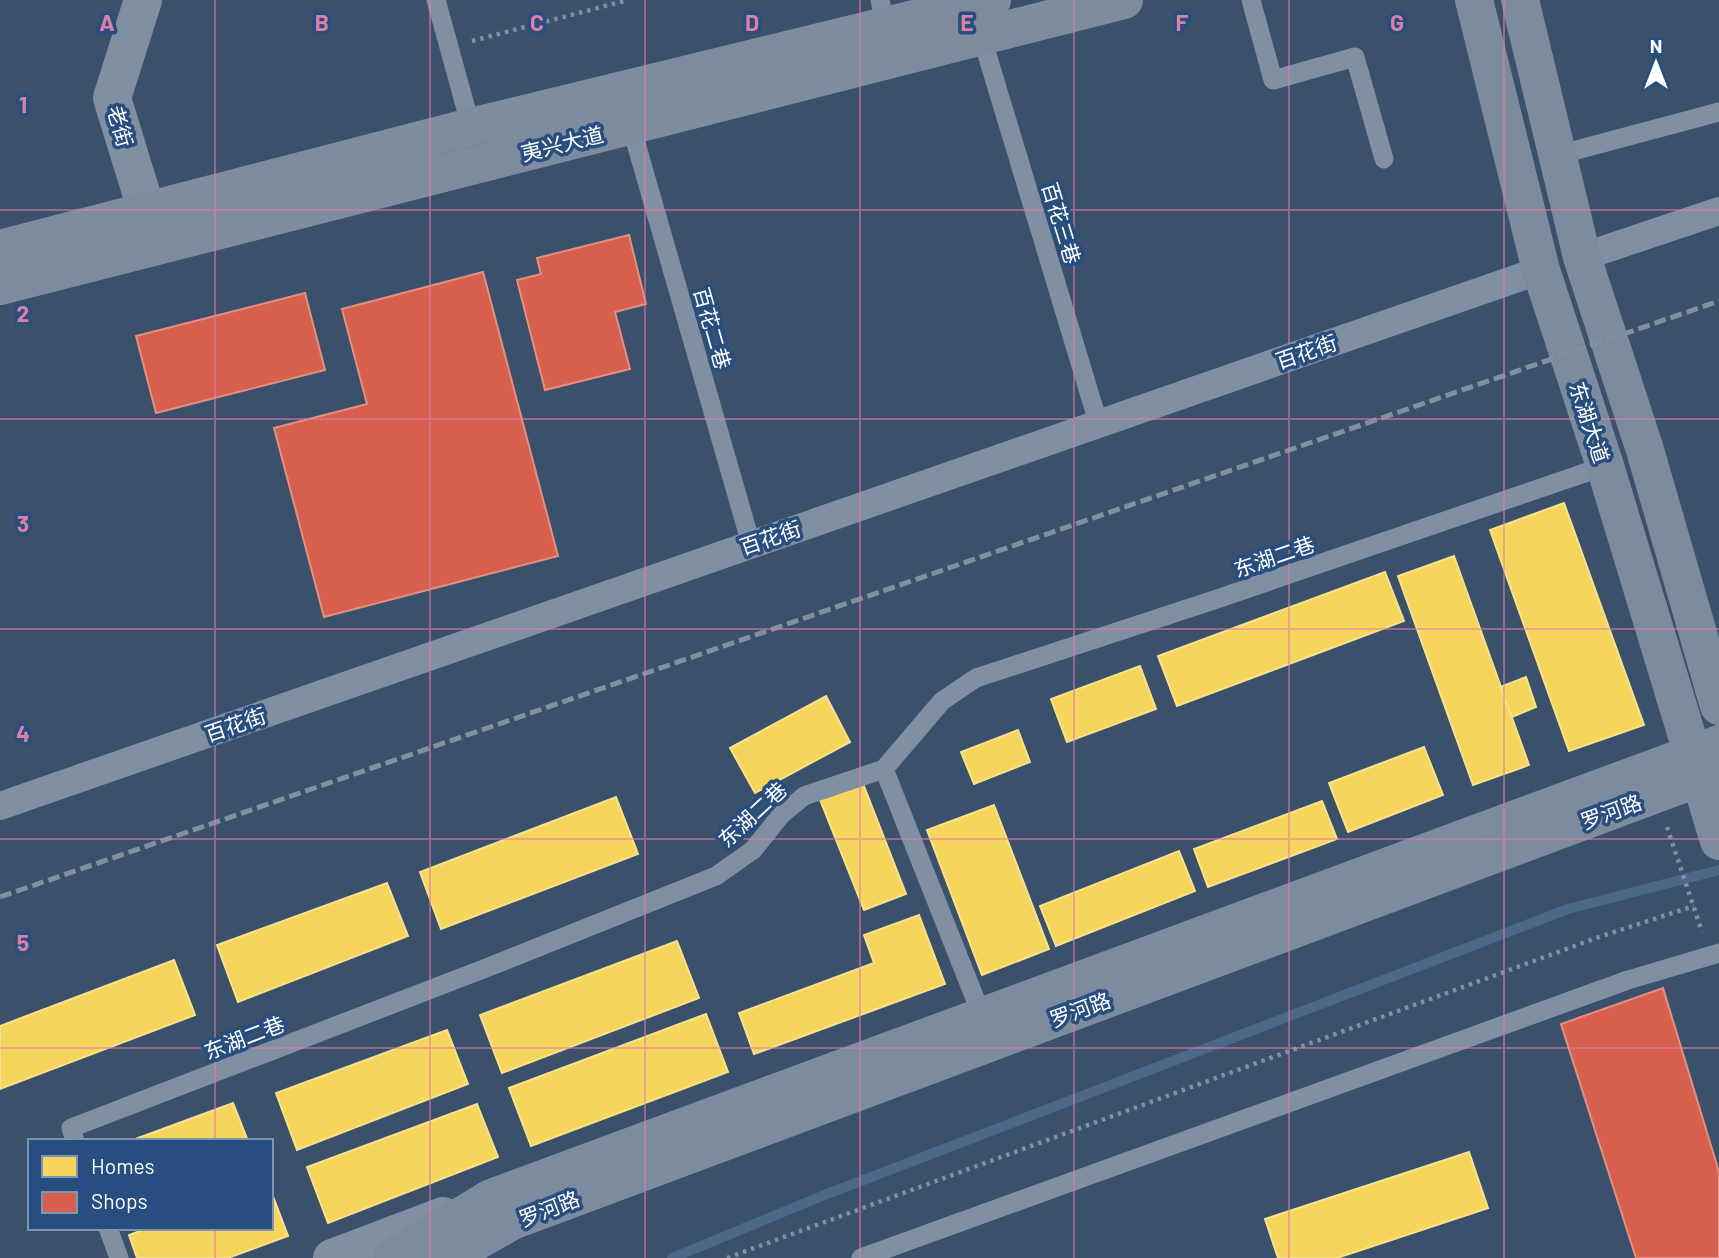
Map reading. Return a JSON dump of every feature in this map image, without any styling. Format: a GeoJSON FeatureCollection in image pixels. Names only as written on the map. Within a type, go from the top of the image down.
{"type":"FeatureCollection","features":[{"type":"Feature","properties":{"kind":"main road","name":"夷兴大道"},"geometry":{"type":"LineString","coordinates":[[0,249],[471,127],[883,14],[992,0]]}},
{"type":"Feature","properties":{"kind":"main road","name":"夷兴大道"},"geometry":{"type":"LineString","coordinates":[[0,286],[1124,0]]}},
{"type":"Feature","properties":{"kind":"main road","name":"东湖大道"},"geometry":{"type":"LineString","coordinates":[[1474,0],[1541,270],[1707,762],[1719,841]]}},
{"type":"Feature","properties":{"kind":"main road","name":"东湖大道"},"geometry":{"type":"LineString","coordinates":[[1520,0],[1582,257],[1645,450],[1719,706]]}},
{"type":"Feature","properties":{"kind":"main road","name":"罗河路"},"geometry":{"type":"LineString","coordinates":[[392,1258],[491,1198],[982,1016],[1707,762]]}},
{"type":"Feature","properties":{"kind":"main road","name":"罗河路"},"geometry":{"type":"LineString","coordinates":[[447,1258],[512,1221],[1707,762]]}},
{"type":"Feature","properties":{"kind":"street","name":"老街"},"geometry":{"type":"LineString","coordinates":[[143,0],[112,98],[147,212]]}},
{"type":"Feature","properties":{"kind":"street"},"geometry":{"type":"LineString","coordinates":[[1582,257],[1719,211]]}},
{"type":"Feature","properties":{"kind":"street","name":"百花街"},"geometry":{"type":"LineString","coordinates":[[0,806],[1541,270]]}},
{"type":"Feature","properties":{"kind":"street","name":"罗河路"},"geometry":{"type":"LineString","coordinates":[[332,1258],[491,1198]]}},
{"type":"Feature","properties":{"kind":"lane"},"geometry":{"type":"LineString","coordinates":[[436,0],[471,127]]}},
{"type":"Feature","properties":{"kind":"lane"},"geometry":{"type":"LineString","coordinates":[[1251,0],[1273,80],[1355,57],[1384,159]]}},
{"type":"Feature","properties":{"kind":"lane","name":"百花三巷"},"geometry":{"type":"LineString","coordinates":[[982,38],[1098,422]]}},
{"type":"Feature","properties":{"kind":"lane"},"geometry":{"type":"LineString","coordinates":[[1558,155],[1719,112]]}},
{"type":"Feature","properties":{"kind":"lane","name":"百花二巷"},"geometry":{"type":"LineString","coordinates":[[631,126],[751,544]]}},
{"type":"Feature","properties":{"kind":"lane","name":"东湖二巷"},"geometry":{"type":"LineString","coordinates":[[73,1134],[716,876],[752,850],[781,815],[804,796],[884,769],[942,701],[976,678],[1256,586],[1605,466]]}},
{"type":"Feature","properties":{"kind":"lane"},"geometry":{"type":"LineString","coordinates":[[884,769],[982,1016]]}},
{"type":"Feature","properties":{"kind":"lane"},"geometry":{"type":"LineString","coordinates":[[861,1258],[1628,980],[1719,953]]}},
{"type":"Feature","properties":{"kind":"lane"},"geometry":{"type":"LineString","coordinates":[[109,1230],[119,1258]]}},
{"type":"Feature","properties":{"kind":"path"},"geometry":{"type":"LineString","coordinates":[[447,47],[628,0]]}},
{"type":"Feature","properties":{"kind":"path"},"geometry":{"type":"LineString","coordinates":[[727,1258],[1693,905],[1667,826]]}},
{"type":"Feature","properties":{"kind":"building: Homes"},"geometry":{"type":"Polygon","coordinates":[[[1564,503],[1644,725],[1569,751],[1490,530],[1564,503]]]}},
{"type":"Feature","properties":{"kind":"building: Homes"},"geometry":{"type":"Polygon","coordinates":[[[1454,556],[1529,765],[1473,785],[1398,576],[1454,556]]]}},
{"type":"Feature","properties":{"kind":"building: Homes"},"geometry":{"type":"Polygon","coordinates":[[[1385,572],[1404,621],[1177,706],[1158,656],[1385,572]]]}},
{"type":"Feature","properties":{"kind":"building: Homes"},"geometry":{"type":"Polygon","coordinates":[[[1140,666],[1156,709],[1067,742],[1051,699],[1140,666]]]}},
{"type":"Feature","properties":{"kind":"building: Homes"},"geometry":{"type":"Polygon","coordinates":[[[1526,677],[1536,707],[1512,717],[1500,687],[1526,677]]]}},
{"type":"Feature","properties":{"kind":"building: Homes"},"geometry":{"type":"Polygon","coordinates":[[[826,696],[850,742],[755,793],[730,748],[826,696]]]}},
{"type":"Feature","properties":{"kind":"building: Homes"},"geometry":{"type":"Polygon","coordinates":[[[1018,730],[1030,762],[974,784],[961,752],[1018,730]]]}},
{"type":"Feature","properties":{"kind":"building: Homes"},"geometry":{"type":"Polygon","coordinates":[[[1424,747],[1443,795],[1348,832],[1329,783],[1424,747]]]}},
{"type":"Feature","properties":{"kind":"building: Homes"},"geometry":{"type":"Polygon","coordinates":[[[862,781],[906,894],[864,910],[819,797],[862,781]]]}},
{"type":"Feature","properties":{"kind":"building: Homes"},"geometry":{"type":"Polygon","coordinates":[[[616,797],[638,854],[441,929],[420,872],[616,797]]]}},
{"type":"Feature","properties":{"kind":"building: Homes"},"geometry":{"type":"Polygon","coordinates":[[[1322,801],[1337,839],[1208,887],[1194,849],[1322,801]]]}},
{"type":"Feature","properties":{"kind":"building: Homes"},"geometry":{"type":"Polygon","coordinates":[[[994,805],[1049,949],[982,975],[927,830],[994,805]]]}},
{"type":"Feature","properties":{"kind":"building: Homes"},"geometry":{"type":"Polygon","coordinates":[[[1179,851],[1195,891],[1056,946],[1040,906],[1179,851]]]}},
{"type":"Feature","properties":{"kind":"building: Homes"},"geometry":{"type":"Polygon","coordinates":[[[387,883],[408,936],[238,1002],[217,945],[387,883]]]}},
{"type":"Feature","properties":{"kind":"building: Homes"},"geometry":{"type":"Polygon","coordinates":[[[919,915],[945,984],[754,1054],[739,1013],[874,963],[864,935],[919,915]]]}},
{"type":"Feature","properties":{"kind":"building: Homes"},"geometry":{"type":"Polygon","coordinates":[[[677,941],[699,998],[502,1073],[480,1015],[677,941]]]}},
{"type":"Feature","properties":{"kind":"building: Homes"},"geometry":{"type":"Polygon","coordinates":[[[174,960],[195,1015],[0,1089],[0,1026],[174,960]]]}},
{"type":"Feature","properties":{"kind":"building: Homes"},"geometry":{"type":"Polygon","coordinates":[[[706,1014],[728,1072],[531,1146],[509,1088],[706,1014]]]}},
{"type":"Feature","properties":{"kind":"building: Homes"},"geometry":{"type":"Polygon","coordinates":[[[447,1030],[468,1084],[297,1150],[276,1093],[447,1030]]]}},
{"type":"Feature","properties":{"kind":"building: Homes"},"geometry":{"type":"Polygon","coordinates":[[[233,1103],[247,1139],[135,1139],[233,1103]]]}},
{"type":"Feature","properties":{"kind":"building: Homes"},"geometry":{"type":"Polygon","coordinates":[[[477,1104],[498,1157],[328,1223],[307,1167],[477,1104]]]}},
{"type":"Feature","properties":{"kind":"building: Homes"},"geometry":{"type":"Polygon","coordinates":[[[1469,1152],[1488,1208],[1337,1258],[1278,1258],[1265,1219],[1469,1152]]]}},
{"type":"Feature","properties":{"kind":"building: Homes"},"geometry":{"type":"Polygon","coordinates":[[[273,1196],[288,1236],[228,1258],[137,1258],[129,1235],[143,1230],[273,1230],[273,1196]]]}},
{"type":"Feature","properties":{"kind":"building: Shops"},"geometry":{"type":"Polygon","coordinates":[[[629,235],[646,304],[615,312],[630,369],[545,390],[517,280],[541,274],[537,258],[629,235]]]}},
{"type":"Feature","properties":{"kind":"building: Shops"},"geometry":{"type":"Polygon","coordinates":[[[483,272],[558,556],[324,617],[274,428],[367,404],[342,309],[483,272]]]}},
{"type":"Feature","properties":{"kind":"building: Shops"},"geometry":{"type":"Polygon","coordinates":[[[305,293],[325,370],[156,413],[136,336],[305,293]]]}},
{"type":"Feature","properties":{"kind":"building: Shops"},"geometry":{"type":"Polygon","coordinates":[[[1663,988],[1719,1172],[1719,1258],[1636,1258],[1561,1024],[1663,988]]]}},
{"type":"Feature","properties":{"kind":"waterway"},"geometry":{"type":"LineString","coordinates":[[672,1258],[827,1194],[1568,909],[1719,870]]}},
{"type":"Feature","properties":{"kind":"railway"},"geometry":{"type":"LineString","coordinates":[[0,897],[1719,301]]}}]}
